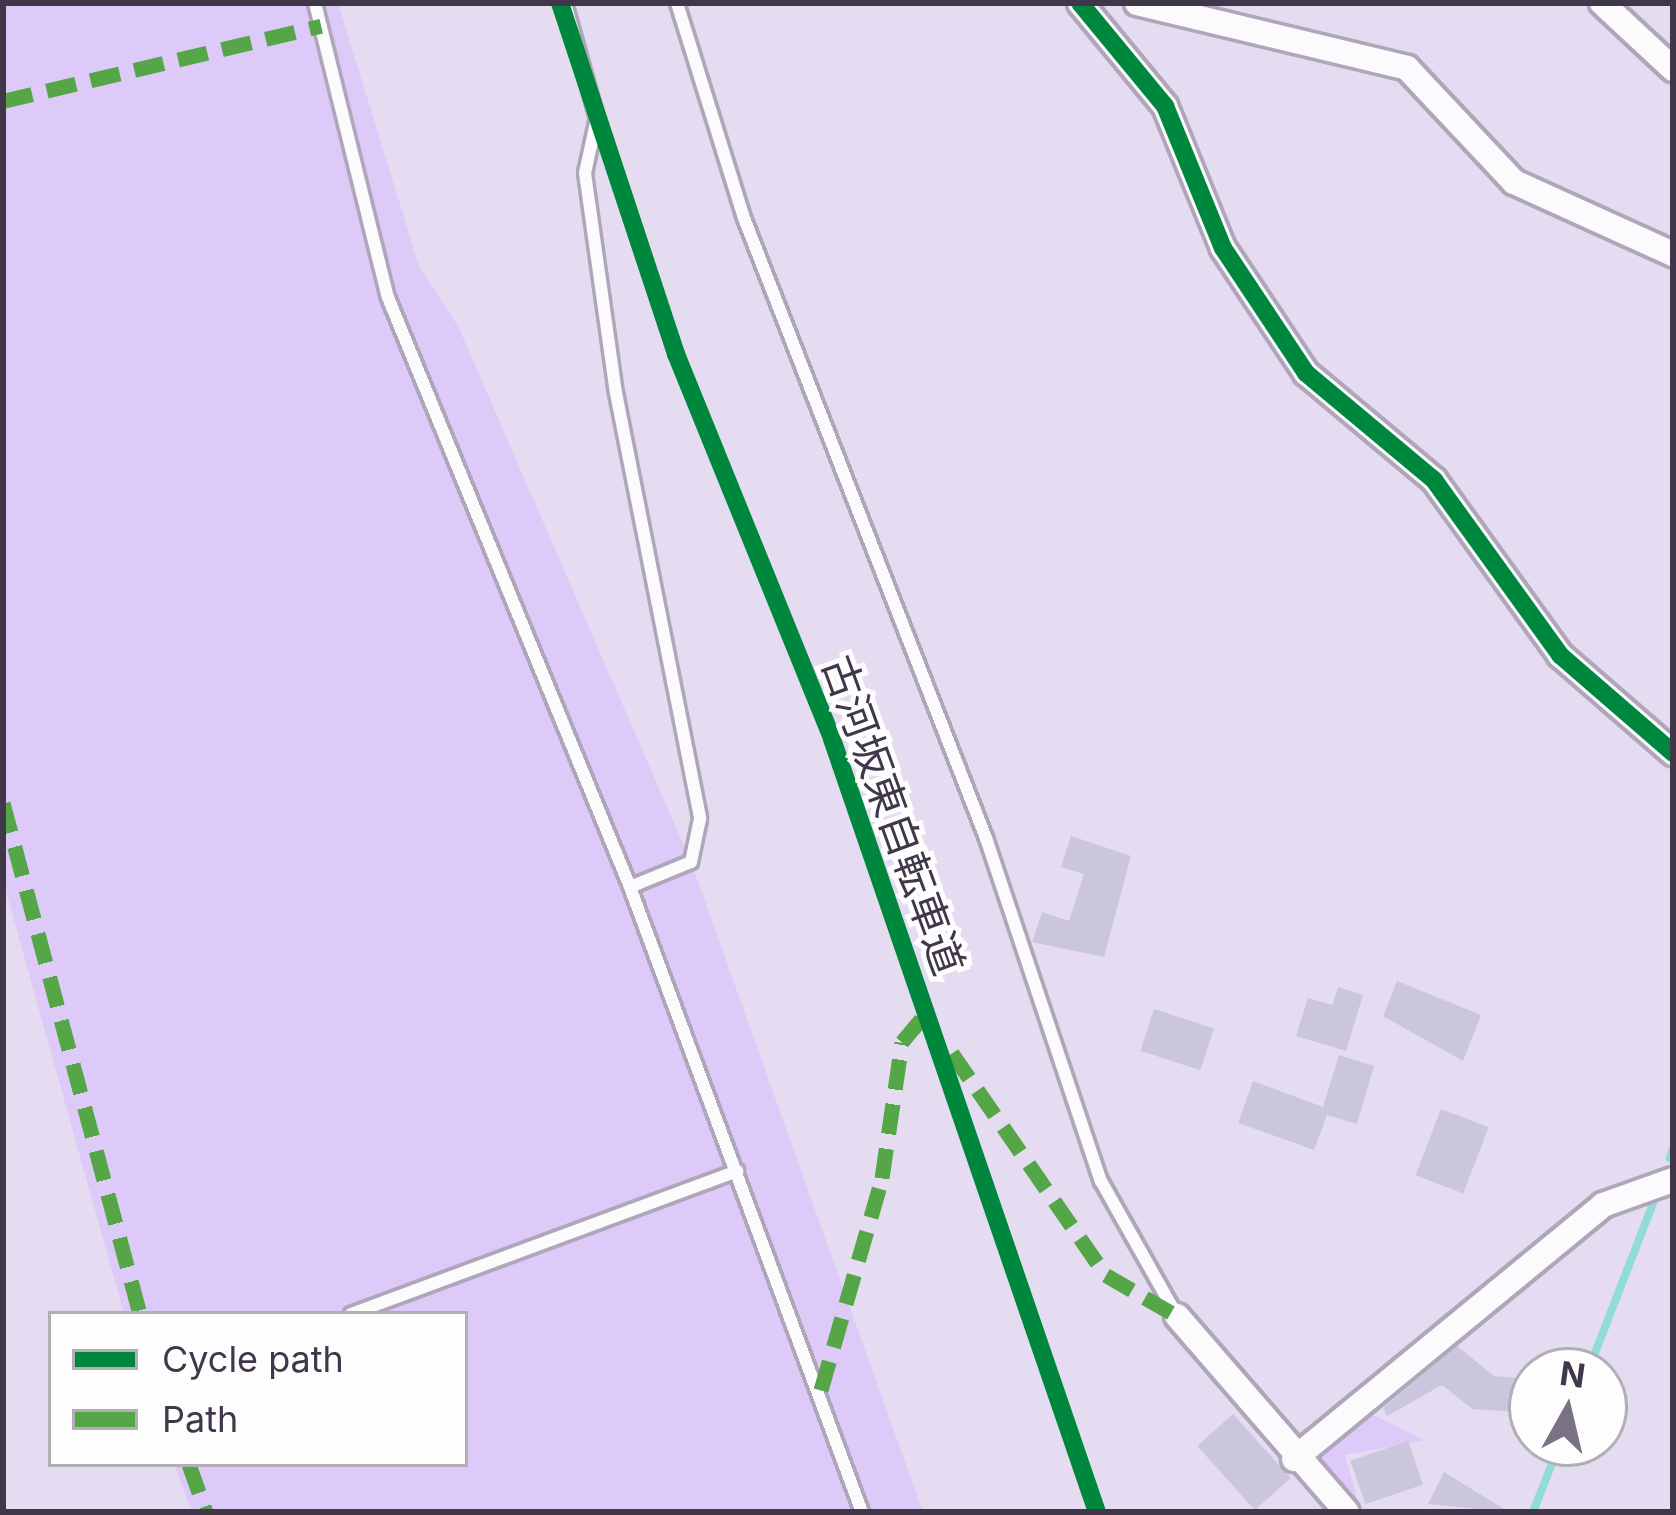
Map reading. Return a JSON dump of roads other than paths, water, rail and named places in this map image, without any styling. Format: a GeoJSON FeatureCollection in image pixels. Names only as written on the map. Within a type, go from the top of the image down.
{"type":"FeatureCollection","features":[{"type":"Feature","properties":{"kind":"street"},"geometry":{"type":"LineString","coordinates":[[1080,3],[1165,106],[1222,248],[1306,373],[1434,480],[1560,656],[1673,753]]}},
{"type":"Feature","properties":{"kind":"street"},"geometry":{"type":"LineString","coordinates":[[1136,3],[1407,68],[1514,182],[1673,254]]}},
{"type":"Feature","properties":{"kind":"street"},"geometry":{"type":"LineString","coordinates":[[1602,3],[1673,69]]}},
{"type":"Feature","properties":{"kind":"street"},"geometry":{"type":"LineString","coordinates":[[1294,1459],[1603,1204],[1673,1180]]}},
{"type":"Feature","properties":{"kind":"street"},"geometry":{"type":"LineString","coordinates":[[1177,1316],[1294,1459],[1347,1512]]}},
{"type":"Feature","properties":{"kind":"lane"},"geometry":{"type":"LineString","coordinates":[[315,3],[387,295],[629,886],[862,1512]]}},
{"type":"Feature","properties":{"kind":"lane"},"geometry":{"type":"LineString","coordinates":[[565,3],[597,118],[585,173],[616,393],[700,819],[691,862],[629,886]]}},
{"type":"Feature","properties":{"kind":"lane"},"geometry":{"type":"LineString","coordinates":[[677,3],[744,218],[986,838],[1101,1181],[1177,1316]]}},
{"type":"Feature","properties":{"kind":"lane"},"geometry":{"type":"LineString","coordinates":[[359,1311],[737,1171]]}},
{"type":"Feature","properties":{"kind":"waterway"},"geometry":{"type":"LineString","coordinates":[[1670,1158],[1673,1148]]}},
{"type":"Feature","properties":{"kind":"waterway"},"geometry":{"type":"LineString","coordinates":[[1597,1347],[1653,1203]]}},
{"type":"Feature","properties":{"kind":"waterway"},"geometry":{"type":"LineString","coordinates":[[1533,1512],[1551,1467]]}}]}
